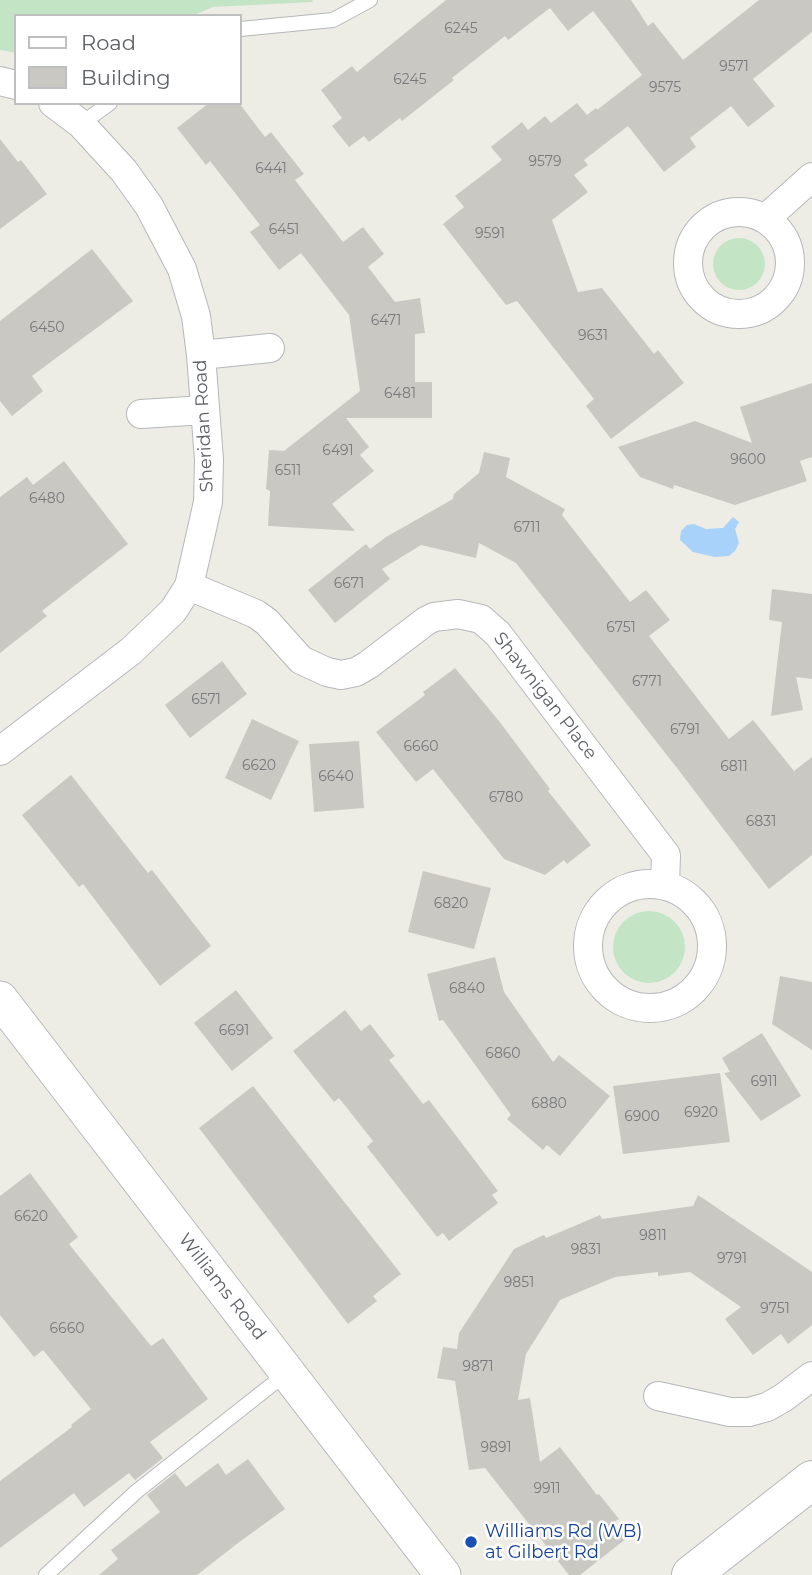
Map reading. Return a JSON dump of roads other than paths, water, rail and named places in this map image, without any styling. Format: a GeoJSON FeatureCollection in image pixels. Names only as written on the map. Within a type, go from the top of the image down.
{"type":"FeatureCollection","features":[{"type":"Feature","properties":{"kind":"main road"},"geometry":{"type":"LineString","coordinates":[[691,1575],[812,1480]]}},
{"type":"Feature","properties":{"kind":"street","name":"Sheridan Road"},"geometry":{"type":"LineString","coordinates":[[0,751],[153,632],[173,611],[189,586],[208,502],[209,460],[201,355],[190,293],[172,247],[131,179],[81,124],[56,105]]}},
{"type":"Feature","properties":{"kind":"street"},"geometry":{"type":"LineString","coordinates":[[765,219],[812,177]]}},
{"type":"Feature","properties":{"kind":"street"},"geometry":{"type":"LineString","coordinates":[[201,355],[270,348]]}},
{"type":"Feature","properties":{"kind":"street"},"geometry":{"type":"LineString","coordinates":[[141,414],[205,410]]}},
{"type":"Feature","properties":{"kind":"street","name":"Shawnigan Place"},"geometry":{"type":"LineString","coordinates":[[189,586],[256,614],[267,622],[300,660],[341,675],[356,672],[368,665],[434,617],[458,614],[481,619],[498,634],[666,855],[665,885]]}},
{"type":"Feature","properties":{"kind":"street"},"geometry":{"type":"LineString","coordinates":[[646,883],[665,885],[685,895],[700,909],[709,928],[713,948],[711,959],[697,987],[682,1000],[663,1007],[633,1006],[614,997],[594,974],[588,954],[589,934],[596,915],[617,894],[646,883]]}},
{"type":"Feature","properties":{"kind":"street","name":"Williams Road"},"geometry":{"type":"LineString","coordinates":[[0,999],[443,1575]]}},
{"type":"Feature","properties":{"kind":"street"},"geometry":{"type":"LineString","coordinates":[[658,1396],[730,1412],[749,1412],[767,1407],[783,1398],[812,1376]]}},
{"type":"Feature","properties":{"kind":"lane"},"geometry":{"type":"LineString","coordinates":[[242,29],[333,20],[370,0]]}},
{"type":"Feature","properties":{"kind":"lane"},"geometry":{"type":"LineString","coordinates":[[81,124],[107,105]]}},
{"type":"Feature","properties":{"kind":"lane"},"geometry":{"type":"LineString","coordinates":[[46,1575],[137,1491],[288,1372]]}},
{"type":"Feature","properties":{"kind":"water"},"geometry":{"type":"Polygon","coordinates":[[[733,517],[739,522],[735,529],[739,543],[729,556],[715,557],[693,552],[680,540],[681,531],[687,525],[694,524],[706,529],[723,528],[733,517]]]}},
{"type":"Feature","properties":{"kind":"place","name":"Williams Rd (WB) at Gilbert Rd"},"geometry":{"type":"Point","coordinates":[471,1542]}}]}
